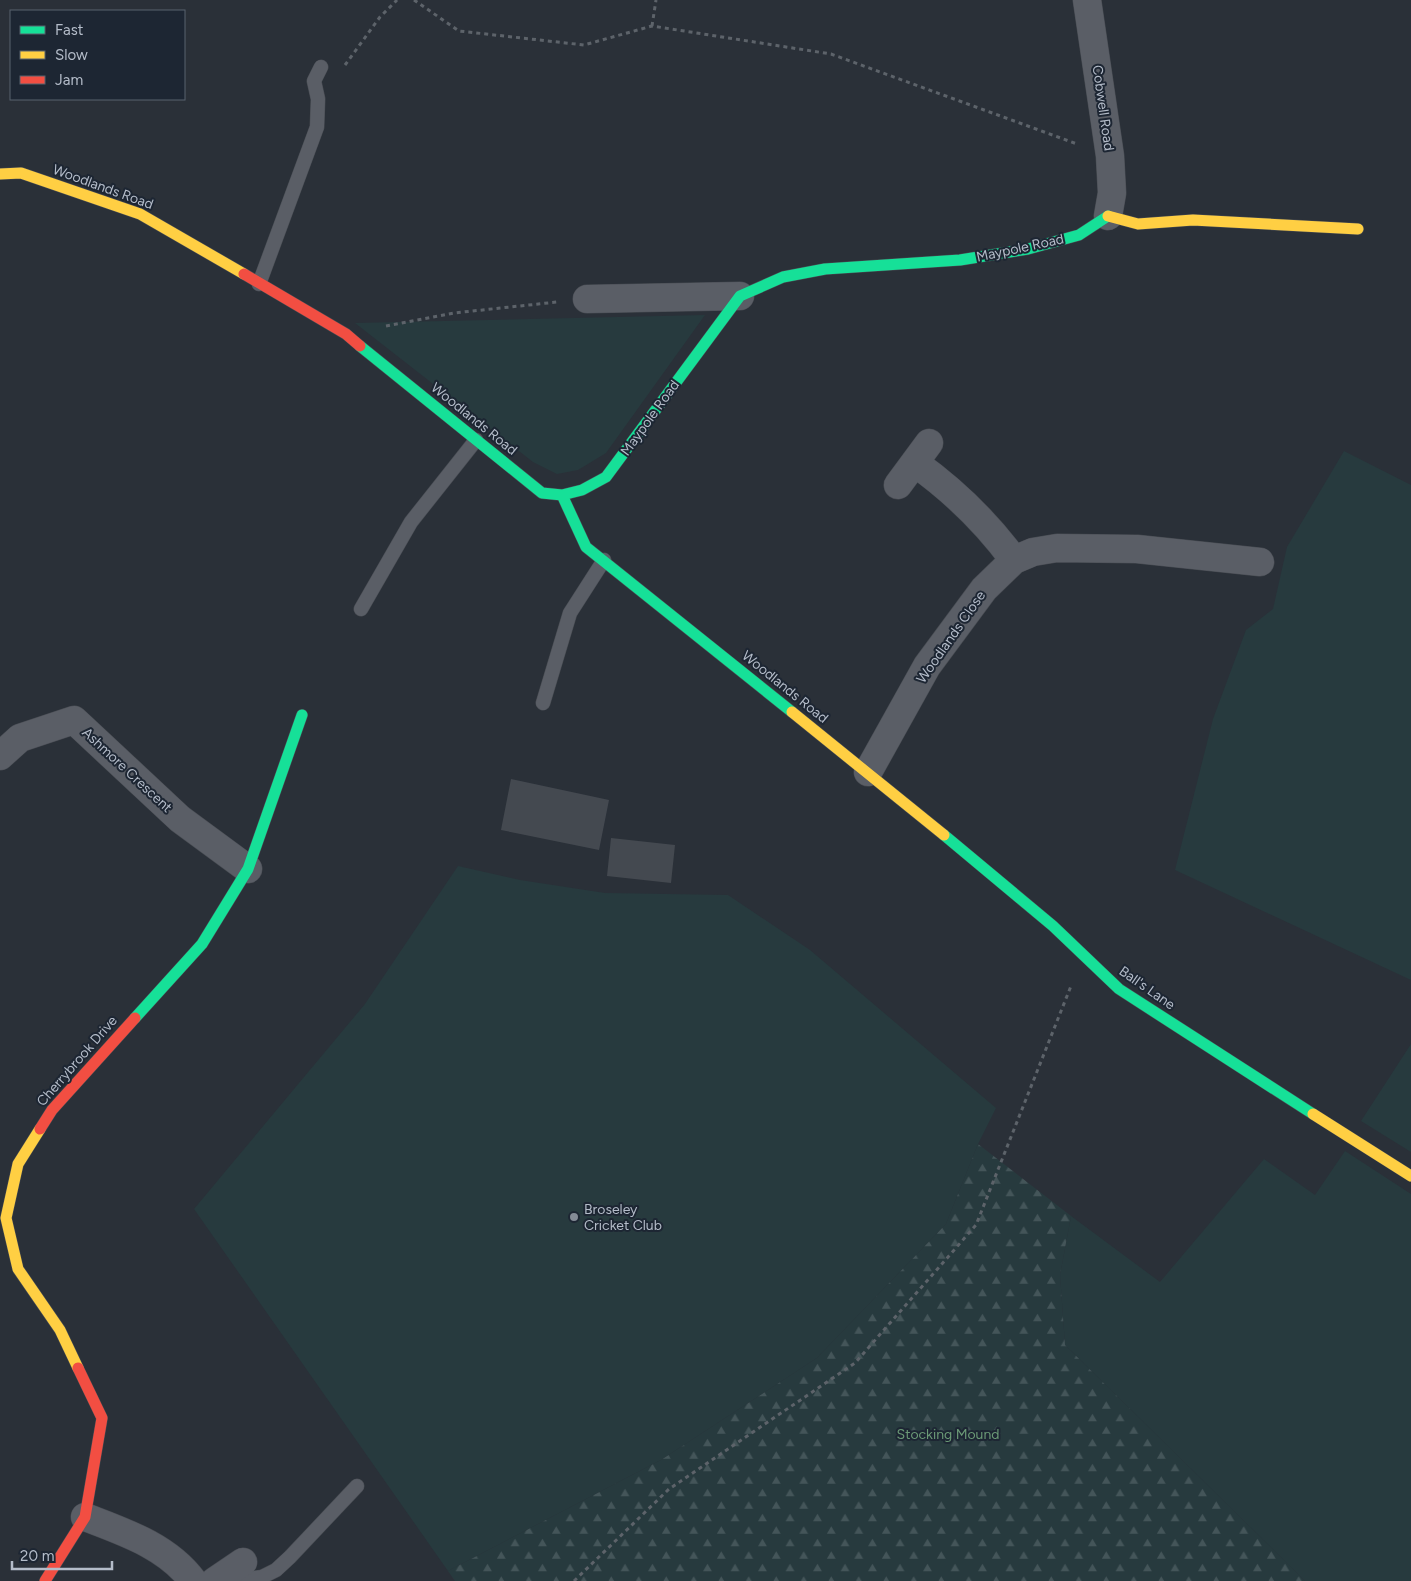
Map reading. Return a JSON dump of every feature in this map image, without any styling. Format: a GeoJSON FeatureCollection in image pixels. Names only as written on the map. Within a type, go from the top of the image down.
{"type":"FeatureCollection","features":[{"type":"Feature","properties":{"kind":"street","name":"Cobwell Road"},"geometry":{"type":"LineString","coordinates":[[1087,0],[1110,156],[1112,192],[1108,216]]}},
{"type":"Feature","properties":{"kind":"street","name":"Woodlands Road"},"geometry":{"type":"LineString","coordinates":[[0,174],[20,174],[140,214],[346,334],[542,493],[562,495],[586,546],[868,772]]}},
{"type":"Feature","properties":{"kind":"street"},"geometry":{"type":"LineString","coordinates":[[1108,216],[1138,224],[1193,220],[1358,229]]}},
{"type":"Feature","properties":{"kind":"street","name":"Maypole Road"},"geometry":{"type":"LineString","coordinates":[[587,299],[740,296],[784,277],[825,269],[960,260],[1028,250],[1079,235],[1108,216]]}},
{"type":"Feature","properties":{"kind":"street","name":"Maypole Road"},"geometry":{"type":"LineString","coordinates":[[562,495],[582,490],[606,477],[740,296]]}},
{"type":"Feature","properties":{"kind":"street"},"geometry":{"type":"LineString","coordinates":[[898,485],[922,453],[931,474],[970,509],[999,540],[1014,560]]}},
{"type":"Feature","properties":{"kind":"street","name":"Woodlands Close"},"geometry":{"type":"LineString","coordinates":[[868,772],[927,666],[984,589],[1014,560],[1033,552],[1057,548],[1137,549],[1260,562]]}},
{"type":"Feature","properties":{"kind":"street","name":"Cherrybrook Drive"},"geometry":{"type":"LineString","coordinates":[[45,1581],[85,1517],[102,1418],[60,1330],[18,1269],[3,1217],[18,1164],[52,1110],[202,944],[248,870],[302,714]]}},
{"type":"Feature","properties":{"kind":"street","name":"Ashmore Crescent"},"geometry":{"type":"LineString","coordinates":[[0,756],[20,738],[74,720],[180,819],[248,870]]}},
{"type":"Feature","properties":{"kind":"street","name":"Ball's Lane"},"geometry":{"type":"LineString","coordinates":[[868,772],[1053,926],[1118,989],[1411,1176]]}},
{"type":"Feature","properties":{"kind":"street"},"geometry":{"type":"LineString","coordinates":[[85,1517],[140,1539],[179,1565],[193,1581]]}},
{"type":"Feature","properties":{"kind":"lane"},"geometry":{"type":"LineString","coordinates":[[259,284],[318,127],[318,99],[314,81],[321,67]]}},
{"type":"Feature","properties":{"kind":"lane"},"geometry":{"type":"LineString","coordinates":[[361,609],[411,522],[476,440]]}},
{"type":"Feature","properties":{"kind":"lane"},"geometry":{"type":"LineString","coordinates":[[543,703],[570,613],[604,560]]}},
{"type":"Feature","properties":{"kind":"lane"},"geometry":{"type":"LineString","coordinates":[[229,1571],[248,1579],[262,1577],[276,1570],[357,1486]]}},
{"type":"Feature","properties":{"kind":"path"},"geometry":{"type":"LineString","coordinates":[[342,70],[380,17],[397,0]]}},
{"type":"Feature","properties":{"kind":"path"},"geometry":{"type":"LineString","coordinates":[[414,0],[459,31],[584,45],[652,26],[831,54],[1110,156]]}},
{"type":"Feature","properties":{"kind":"path"},"geometry":{"type":"LineString","coordinates":[[652,26],[656,0]]}},
{"type":"Feature","properties":{"kind":"path"},"geometry":{"type":"LineString","coordinates":[[346,334],[454,313],[587,299]]}},
{"type":"Feature","properties":{"kind":"path"},"geometry":{"type":"LineString","coordinates":[[574,1581],[669,1489],[855,1364],[976,1225],[1084,955]]}},
{"type":"Feature","properties":{"kind":"green space"},"geometry":{"type":"Polygon","coordinates":[[[705,315],[606,453],[578,470],[557,474],[533,462],[355,323],[705,315]]]}},
{"type":"Feature","properties":{"kind":"green space"},"geometry":{"type":"Polygon","coordinates":[[[1344,451],[1411,485],[1411,980],[1175,870],[1213,719],[1246,630],[1273,609],[1287,547],[1344,451]]]}},
{"type":"Feature","properties":{"kind":"green space","name":"Broseley Cricket Club"},"geometry":{"type":"Polygon","coordinates":[[[458,866],[520,880],[605,893],[728,895],[810,950],[996,1108],[978,1144],[946,1224],[817,1358],[661,1460],[448,1571],[194,1209],[365,1004],[458,866]]]}},
{"type":"Feature","properties":{"kind":"green space"},"geometry":{"type":"Polygon","coordinates":[[[1411,1044],[1411,1152],[1361,1121],[1411,1044]]]}},
{"type":"Feature","properties":{"kind":"green space","name":"Stocking Mound"},"geometry":{"type":"Polygon","coordinates":[[[978,1144],[1071,1216],[1060,1275],[1065,1345],[1305,1581],[455,1581],[448,1571],[661,1460],[817,1358],[946,1224],[978,1144]]]}},
{"type":"Feature","properties":{"kind":"green space"},"geometry":{"type":"Polygon","coordinates":[[[1345,1151],[1411,1194],[1411,1581],[1305,1581],[1065,1345],[1060,1275],[1071,1216],[1160,1282],[1264,1159],[1315,1195],[1345,1151]]]}},
{"type":"Feature","properties":{"kind":"building"},"geometry":{"type":"Polygon","coordinates":[[[511,779],[609,800],[599,850],[501,830],[511,779]]]}},
{"type":"Feature","properties":{"kind":"building"},"geometry":{"type":"Polygon","coordinates":[[[611,838],[675,845],[671,883],[607,876],[611,838]]]}},
{"type":"Feature","properties":{"kind":"traffic: fast"},"geometry":{"type":"LineString","coordinates":[[562,495],[582,490],[606,477],[740,296],[783,277],[825,269],[960,260],[1028,249],[1079,235],[1108,216]]}},
{"type":"Feature","properties":{"kind":"traffic: fast"},"geometry":{"type":"LineString","coordinates":[[360,346],[542,493],[562,495],[586,547],[792,712]]}},
{"type":"Feature","properties":{"kind":"traffic: fast"},"geometry":{"type":"LineString","coordinates":[[135,1018],[202,944],[248,869],[302,715]]}},
{"type":"Feature","properties":{"kind":"traffic: fast"},"geometry":{"type":"LineString","coordinates":[[944,835],[1053,926],[1119,989],[1313,1114]]}},
{"type":"Feature","properties":{"kind":"traffic: slow"},"geometry":{"type":"LineString","coordinates":[[0,174],[21,173],[140,214],[244,274]]}},
{"type":"Feature","properties":{"kind":"traffic: slow"},"geometry":{"type":"LineString","coordinates":[[1108,216],[1138,224],[1193,220],[1358,229]]}},
{"type":"Feature","properties":{"kind":"traffic: slow"},"geometry":{"type":"LineString","coordinates":[[792,712],[944,835]]}},
{"type":"Feature","properties":{"kind":"traffic: slow"},"geometry":{"type":"LineString","coordinates":[[1313,1114],[1411,1176]]}},
{"type":"Feature","properties":{"kind":"traffic: slow"},"geometry":{"type":"LineString","coordinates":[[40,1129],[18,1164],[6,1218],[18,1269],[60,1330],[78,1368]]}},
{"type":"Feature","properties":{"kind":"traffic: jam"},"geometry":{"type":"LineString","coordinates":[[244,274],[346,334],[360,346]]}},
{"type":"Feature","properties":{"kind":"traffic: jam"},"geometry":{"type":"LineString","coordinates":[[40,1129],[52,1110],[135,1018]]}},
{"type":"Feature","properties":{"kind":"traffic: jam"},"geometry":{"type":"LineString","coordinates":[[45,1581],[85,1517],[102,1418],[78,1368]]}},
{"type":"Feature","properties":{"kind":"place","name":"Broseley Cricket Club"},"geometry":{"type":"Point","coordinates":[574,1217]}}]}
